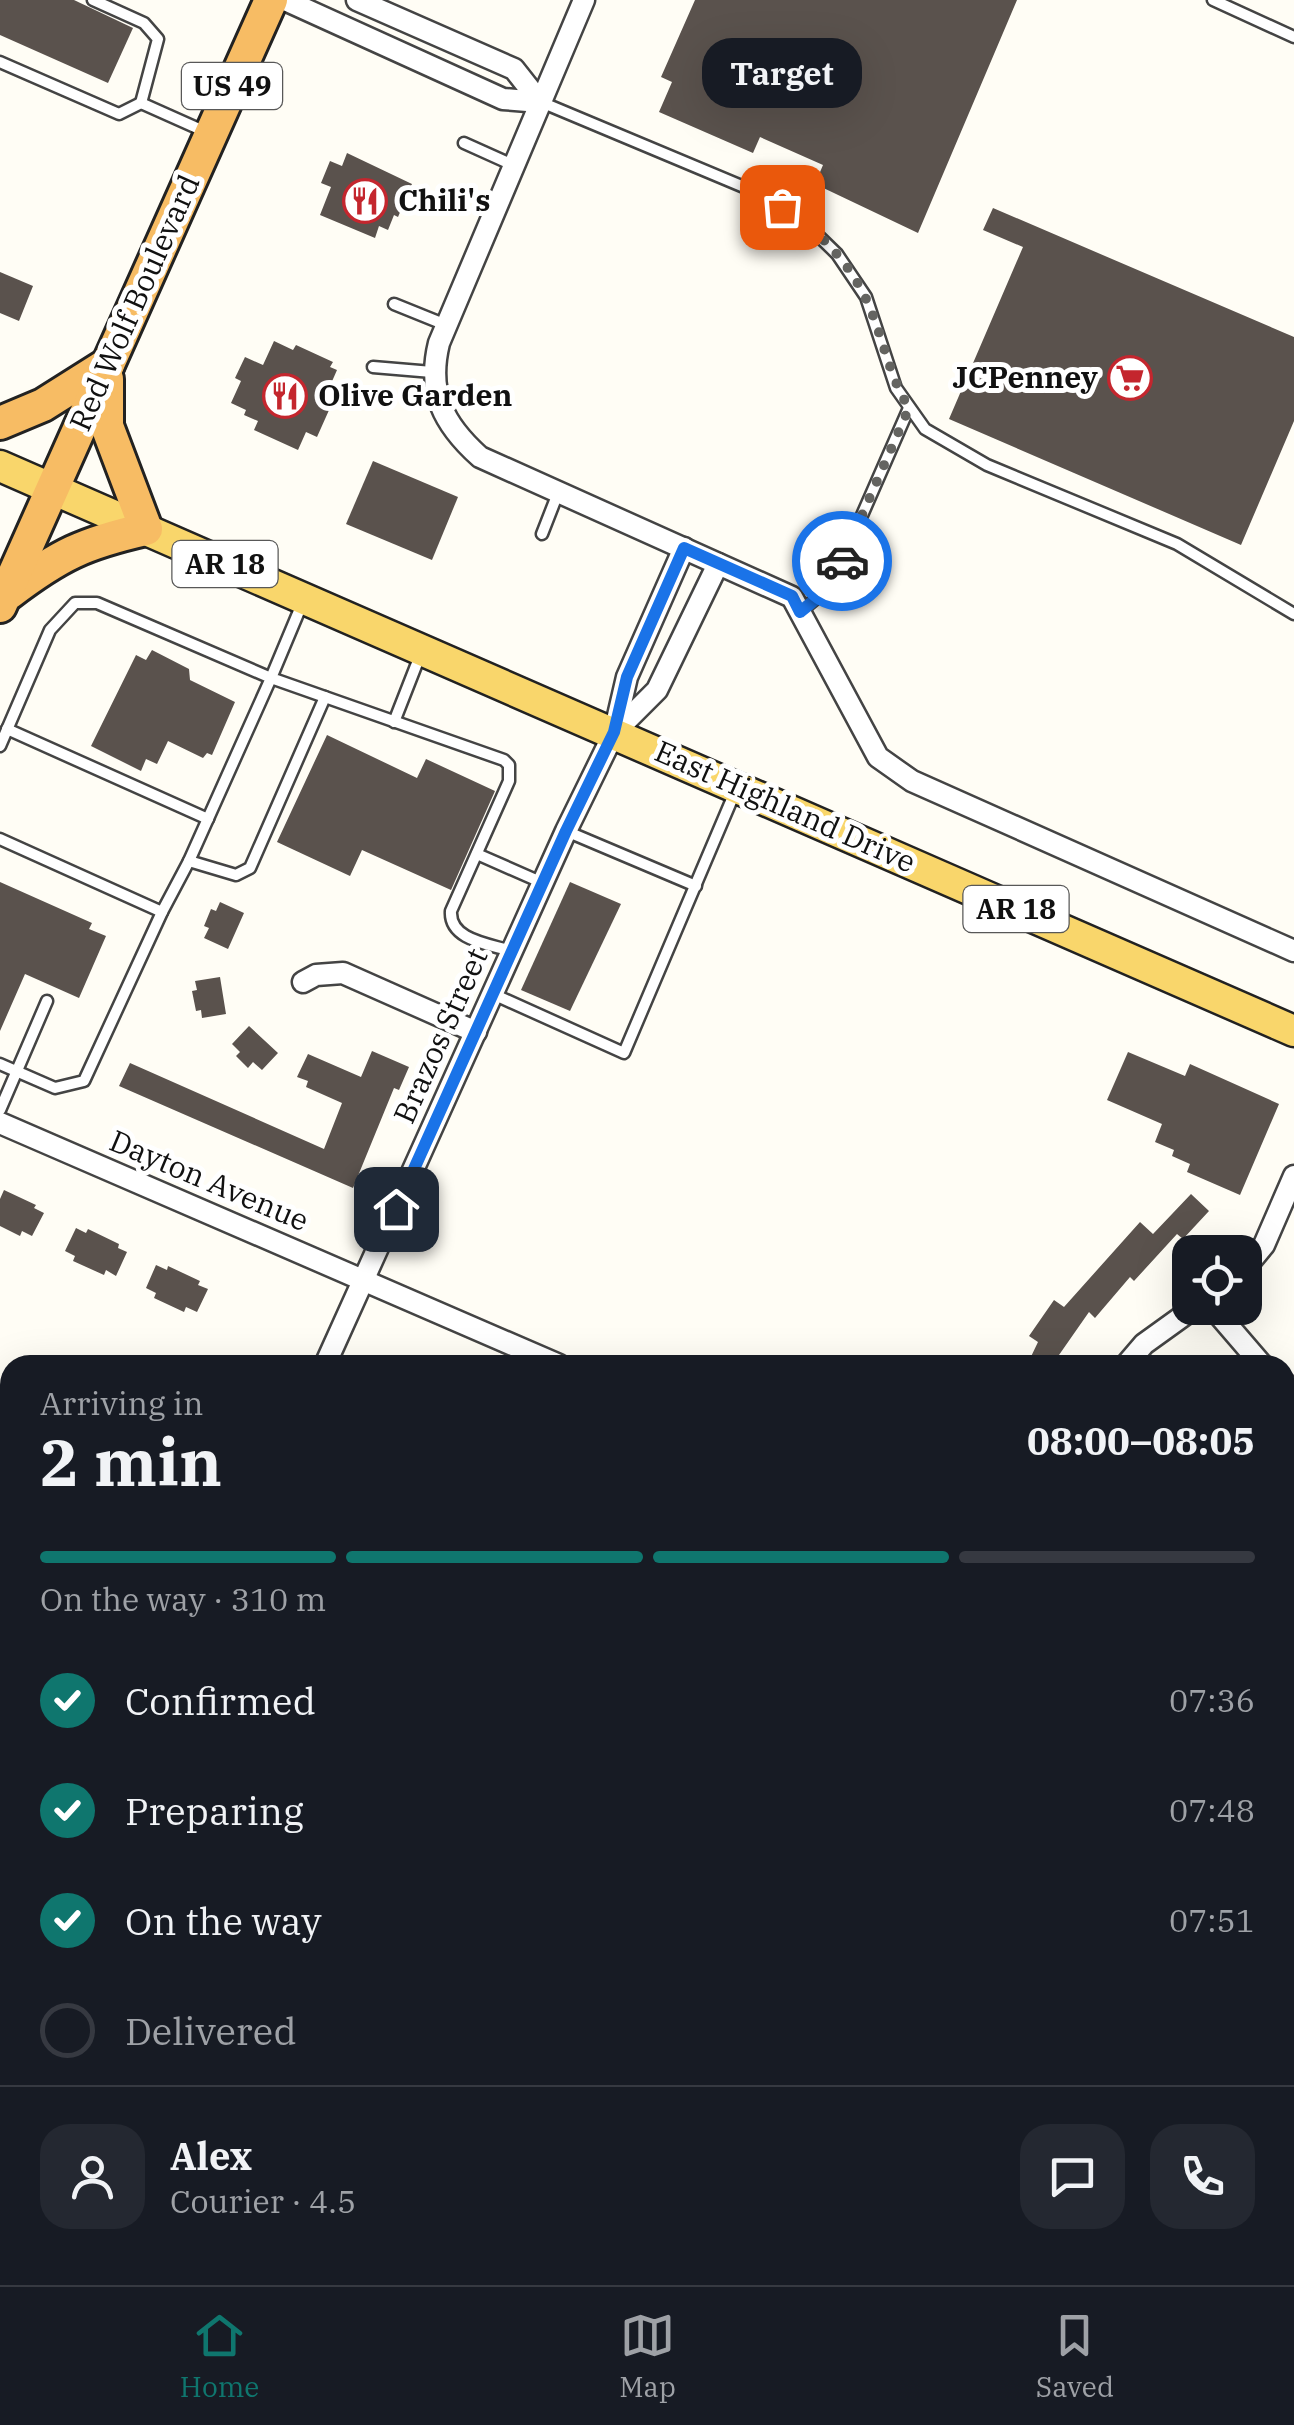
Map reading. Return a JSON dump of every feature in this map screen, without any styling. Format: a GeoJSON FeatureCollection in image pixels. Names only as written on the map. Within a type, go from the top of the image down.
{"type":"FeatureCollection","features":[{"type":"Feature","properties":{"kind":"highway","name":"Red Wolf Boulevard"},"geometry":{"type":"LineString","coordinates":[[1,592],[52,488],[271,0]]}},
{"type":"Feature","properties":{"kind":"highway"},"geometry":{"type":"LineString","coordinates":[[0,423],[43,405],[108,364]]}},
{"type":"Feature","properties":{"kind":"highway"},"geometry":{"type":"LineString","coordinates":[[1,592],[80,546],[146,530],[107,426],[108,364]]}},
{"type":"Feature","properties":{"kind":"main road","name":"East Highland Drive"},"geometry":{"type":"LineString","coordinates":[[0,466],[1294,1031]]}},
{"type":"Feature","properties":{"kind":"street"},"geometry":{"type":"LineString","coordinates":[[284,0],[503,99],[540,102]]}},
{"type":"Feature","properties":{"kind":"street"},"geometry":{"type":"LineString","coordinates":[[357,0],[514,69],[540,102]]}},
{"type":"Feature","properties":{"kind":"street"},"geometry":{"type":"LineString","coordinates":[[584,0],[446,325],[432,372],[445,419],[480,457],[792,596],[878,758],[912,781],[1294,952]]}},
{"type":"Feature","properties":{"kind":"street"},"geometry":{"type":"LineString","coordinates":[[614,732],[627,677],[684,548]]}},
{"type":"Feature","properties":{"kind":"street"},"geometry":{"type":"LineString","coordinates":[[614,732],[657,690],[718,564]]}},
{"type":"Feature","properties":{"kind":"street","name":"Brazos Street"},"geometry":{"type":"LineString","coordinates":[[330,1355],[614,732]]}},
{"type":"Feature","properties":{"kind":"street"},"geometry":{"type":"LineString","coordinates":[[304,982],[316,975],[343,973],[476,1032]]}},
{"type":"Feature","properties":{"kind":"street","name":"Dayton Avenue"},"geometry":{"type":"LineString","coordinates":[[0,1123],[536,1355]]}},
{"type":"Feature","properties":{"kind":"street"},"geometry":{"type":"LineString","coordinates":[[1262,1247],[1294,1176]]}},
{"type":"Feature","properties":{"kind":"street"},"geometry":{"type":"LineString","coordinates":[[1135,1355],[1172,1324]]}},
{"type":"Feature","properties":{"kind":"street"},"geometry":{"type":"LineString","coordinates":[[1226,1325],[1252,1355]]}},
{"type":"Feature","properties":{"kind":"lane"},"geometry":{"type":"LineString","coordinates":[[0,62],[119,114],[141,103],[158,39],[144,23],[93,0]]}},
{"type":"Feature","properties":{"kind":"lane"},"geometry":{"type":"LineString","coordinates":[[1213,0],[1294,37]]}},
{"type":"Feature","properties":{"kind":"lane"},"geometry":{"type":"LineString","coordinates":[[540,102],[763,195],[802,220],[837,254],[866,297],[896,388],[926,429],[957,450],[1177,544],[1294,614]]}},
{"type":"Feature","properties":{"kind":"lane"},"geometry":{"type":"LineString","coordinates":[[141,103],[211,134]]}},
{"type":"Feature","properties":{"kind":"lane"},"geometry":{"type":"LineString","coordinates":[[464,143],[513,164]]}},
{"type":"Feature","properties":{"kind":"lane"},"geometry":{"type":"LineString","coordinates":[[394,304],[446,325]]}},
{"type":"Feature","properties":{"kind":"lane"},"geometry":{"type":"LineString","coordinates":[[373,367],[432,372]]}},
{"type":"Feature","properties":{"kind":"lane"},"geometry":{"type":"LineString","coordinates":[[800,612],[832,586],[909,408]]}},
{"type":"Feature","properties":{"kind":"lane"},"geometry":{"type":"LineString","coordinates":[[542,534],[559,492]]}},
{"type":"Feature","properties":{"kind":"lane"},"geometry":{"type":"LineString","coordinates":[[0,1064],[55,1088],[84,1081],[189,861],[304,598]]}},
{"type":"Feature","properties":{"kind":"lane"},"geometry":{"type":"LineString","coordinates":[[0,746],[50,630],[74,603],[97,602],[271,678],[504,760],[509,765],[509,782],[450,922],[458,933],[512,952]]}},
{"type":"Feature","properties":{"kind":"lane"},"geometry":{"type":"LineString","coordinates":[[394,722],[422,649]]}},
{"type":"Feature","properties":{"kind":"lane"},"geometry":{"type":"LineString","coordinates":[[189,861],[236,875],[250,868],[325,697]]}},
{"type":"Feature","properties":{"kind":"lane"},"geometry":{"type":"LineString","coordinates":[[7,728],[208,818]]}},
{"type":"Feature","properties":{"kind":"lane"},"geometry":{"type":"LineString","coordinates":[[493,994],[624,1053],[738,786]]}},
{"type":"Feature","properties":{"kind":"lane"},"geometry":{"type":"LineString","coordinates":[[566,831],[696,886]]}},
{"type":"Feature","properties":{"kind":"lane"},"geometry":{"type":"LineString","coordinates":[[0,840],[162,912]]}},
{"type":"Feature","properties":{"kind":"lane"},"geometry":{"type":"LineString","coordinates":[[477,854],[543,884]]}},
{"type":"Feature","properties":{"kind":"lane"},"geometry":{"type":"LineString","coordinates":[[0,1110],[47,1001]]}},
{"type":"Feature","properties":{"kind":"building"},"geometry":{"type":"Polygon","coordinates":[[[0,0],[74,0],[133,28],[108,83],[0,35],[0,0]]]}},
{"type":"Feature","properties":{"kind":"building"},"geometry":{"type":"Polygon","coordinates":[[[695,0],[1017,0],[918,233],[815,184],[823,165],[760,137],[753,153],[659,112],[672,82],[661,77],[695,0]]]}},
{"type":"Feature","properties":{"kind":"building","name":"Chili's"},"geometry":{"type":"Polygon","coordinates":[[[347,153],[412,184],[398,217],[394,215],[388,230],[379,226],[375,238],[320,215],[331,187],[321,183],[330,161],[342,166],[347,153]]]}},
{"type":"Feature","properties":{"kind":"building","name":"JCPenney"},"geometry":{"type":"Polygon","coordinates":[[[993,208],[1294,337],[1294,421],[1241,545],[949,419],[1023,247],[983,230],[993,208]]]}},
{"type":"Feature","properties":{"kind":"building"},"geometry":{"type":"Polygon","coordinates":[[[0,272],[33,286],[19,321],[0,313],[0,272]]]}},
{"type":"Feature","properties":{"kind":"building","name":"Olive Garden"},"geometry":{"type":"Polygon","coordinates":[[[274,341],[293,350],[296,345],[333,362],[330,367],[337,370],[330,386],[338,390],[317,437],[306,432],[298,450],[254,430],[258,421],[231,403],[241,381],[235,378],[245,357],[263,365],[274,341]]]}},
{"type":"Feature","properties":{"kind":"building"},"geometry":{"type":"Polygon","coordinates":[[[373,461],[458,497],[432,560],[346,524],[373,461]]]}},
{"type":"Feature","properties":{"kind":"building"},"geometry":{"type":"Polygon","coordinates":[[[152,650],[189,669],[190,680],[235,702],[212,755],[207,753],[203,758],[168,741],[157,764],[146,759],[141,771],[91,746],[136,655],[146,660],[152,650]]]}},
{"type":"Feature","properties":{"kind":"building"},"geometry":{"type":"Polygon","coordinates":[[[327,735],[417,778],[426,759],[495,791],[451,890],[362,850],[350,876],[277,842],[327,735]]]}},
{"type":"Feature","properties":{"kind":"building"},"geometry":{"type":"Polygon","coordinates":[[[0,882],[92,923],[89,929],[106,936],[79,998],[25,974],[0,1031],[0,882]]]}},
{"type":"Feature","properties":{"kind":"building"},"geometry":{"type":"Polygon","coordinates":[[[570,882],[621,904],[570,1011],[521,990],[570,882]]]}},
{"type":"Feature","properties":{"kind":"building"},"geometry":{"type":"Polygon","coordinates":[[[220,902],[244,913],[228,949],[204,938],[211,909],[216,911],[220,902]]]}},
{"type":"Feature","properties":{"kind":"building"},"geometry":{"type":"Polygon","coordinates":[[[220,977],[226,1014],[202,1018],[201,1010],[196,1011],[192,991],[197,990],[195,981],[220,977]]]}},
{"type":"Feature","properties":{"kind":"building"},"geometry":{"type":"Polygon","coordinates":[[[249,1026],[278,1053],[262,1070],[253,1062],[248,1068],[236,1056],[240,1052],[232,1044],[249,1026]]]}},
{"type":"Feature","properties":{"kind":"building"},"geometry":{"type":"Polygon","coordinates":[[[372,1051],[409,1067],[399,1090],[394,1088],[353,1188],[119,1086],[130,1063],[324,1149],[342,1103],[306,1087],[308,1081],[297,1077],[308,1054],[361,1077],[372,1051]]]}},
{"type":"Feature","properties":{"kind":"building"},"geometry":{"type":"Polygon","coordinates":[[[1128,1052],[1185,1076],[1190,1064],[1279,1104],[1240,1195],[1187,1172],[1190,1164],[1172,1156],[1174,1150],[1155,1142],[1162,1124],[1107,1100],[1128,1052]]]}},
{"type":"Feature","properties":{"kind":"building"},"geometry":{"type":"Polygon","coordinates":[[[4,1190],[44,1213],[32,1236],[22,1231],[20,1236],[0,1226],[4,1190]]]}},
{"type":"Feature","properties":{"kind":"building"},"geometry":{"type":"Polygon","coordinates":[[[1191,1194],[1209,1211],[1187,1235],[1172,1235],[1134,1281],[1130,1277],[1095,1318],[1089,1312],[1059,1355],[1032,1355],[1038,1342],[1029,1336],[1054,1300],[1064,1307],[1140,1222],[1153,1234],[1191,1194]]]}},
{"type":"Feature","properties":{"kind":"building"},"geometry":{"type":"Polygon","coordinates":[[[76,1228],[86,1233],[88,1229],[127,1252],[116,1276],[106,1270],[104,1275],[73,1261],[75,1256],[65,1251],[76,1228]]]}},
{"type":"Feature","properties":{"kind":"building"},"geometry":{"type":"Polygon","coordinates":[[[156,1265],[167,1270],[168,1266],[208,1289],[197,1312],[186,1307],[184,1312],[154,1298],[156,1293],[146,1288],[156,1265]]]}},
{"type":"Feature","properties":{"kind":"way so far"},"geometry":{"type":"LineString","coordinates":[[782,207],[802,220],[837,254],[866,297],[896,388],[909,408],[842,561]]}},
{"type":"Feature","properties":{"kind":"place","name":"Chili's"},"geometry":{"type":"Point","coordinates":[365,201]}},
{"type":"Feature","properties":{"kind":"place","name":"Target"},"geometry":{"type":"Point","coordinates":[782,207]}},
{"type":"Feature","properties":{"kind":"place","name":"JCPenney"},"geometry":{"type":"Point","coordinates":[1130,378]}},
{"type":"Feature","properties":{"kind":"place","name":"Olive Garden"},"geometry":{"type":"Point","coordinates":[285,396]}},
{"type":"Feature","properties":{"kind":"route"},"geometry":{"type":"LineString","coordinates":[[396,1209],[614,732],[627,677],[684,548],[792,596],[800,612],[832,586],[842,561]]}}]}
